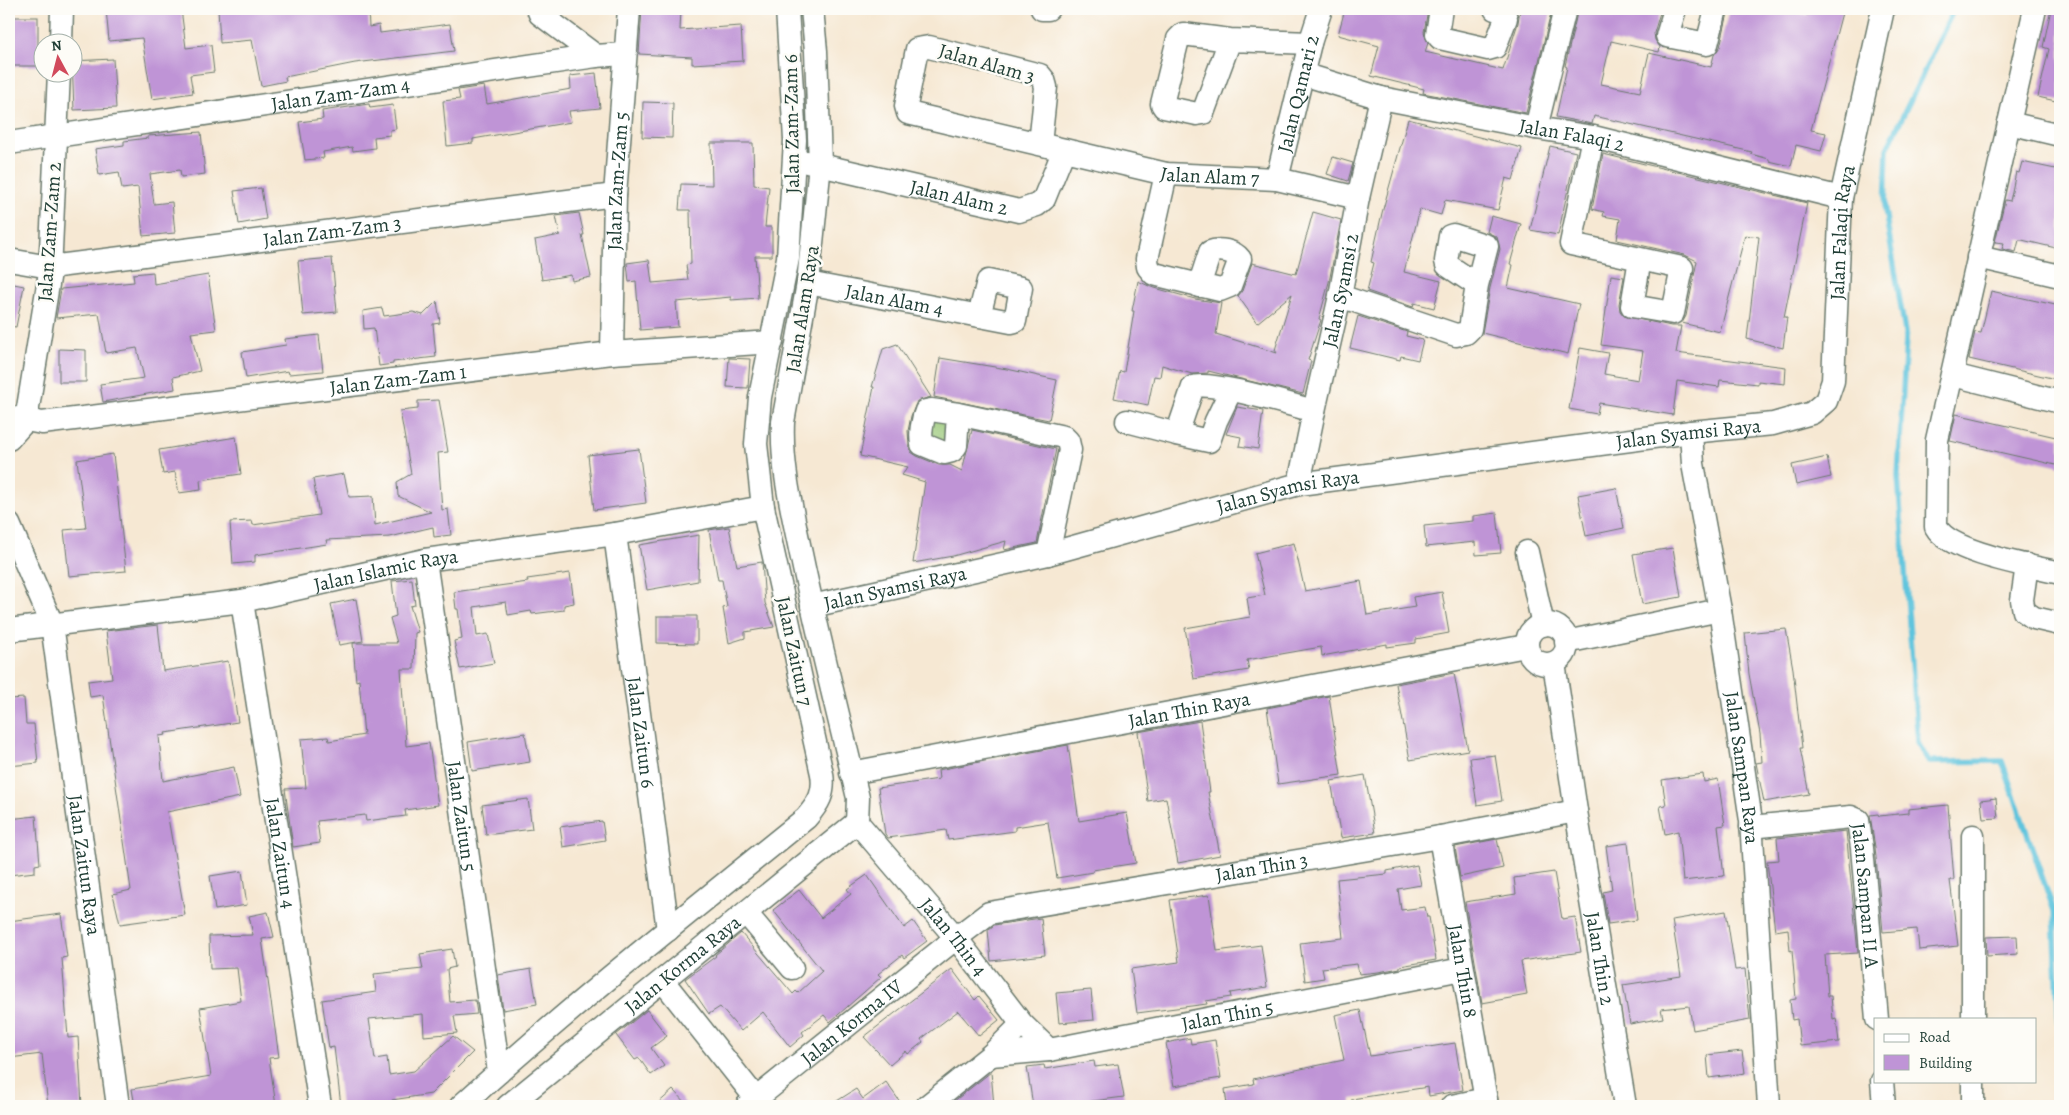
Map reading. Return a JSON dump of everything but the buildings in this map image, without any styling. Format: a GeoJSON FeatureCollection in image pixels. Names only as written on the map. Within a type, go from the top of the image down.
{"type":"FeatureCollection","features":[{"type":"Feature","properties":{"kind":"street"},"geometry":{"type":"LineString","coordinates":[[61,32],[62,9]]}},
{"type":"Feature","properties":{"kind":"street"},"geometry":{"type":"LineString","coordinates":[[538,9],[540,14],[596,56]]}},
{"type":"Feature","properties":{"kind":"street","name":"Jalan Zam-Zam 5"},"geometry":{"type":"LineString","coordinates":[[612,353],[615,195],[624,54],[629,9]]}},
{"type":"Feature","properties":{"kind":"street","name":"Jalan Zam-Zam 6"},"geometry":{"type":"LineString","coordinates":[[763,506],[756,444],[760,397],[788,258],[795,161],[796,140],[787,9]]}},
{"type":"Feature","properties":{"kind":"street","name":"Jalan Alam Raya"},"geometry":{"type":"LineString","coordinates":[[812,9],[816,51],[820,164],[808,282],[783,422],[782,444],[789,493],[812,606],[858,798],[857,822]]}},
{"type":"Feature","properties":{"kind":"street"},"geometry":{"type":"LineString","coordinates":[[1042,9],[1048,9]]}},
{"type":"Feature","properties":{"kind":"street","name":"Jalan Qamari 2"},"geometry":{"type":"LineString","coordinates":[[1277,179],[1310,44],[1321,9]]}},
{"type":"Feature","properties":{"kind":"street"},"geometry":{"type":"LineString","coordinates":[[1441,9],[1437,34],[1440,38],[1488,49],[1494,46],[1506,18],[1503,11],[1495,9]]}},
{"type":"Feature","properties":{"kind":"street"},"geometry":{"type":"LineString","coordinates":[[1536,128],[1565,9]]}},
{"type":"Feature","properties":{"kind":"street"},"geometry":{"type":"LineString","coordinates":[[1675,9],[1667,36],[1707,44],[1716,9]]}},
{"type":"Feature","properties":{"kind":"street","name":"Jalan Falaqi Raya"},"geometry":{"type":"LineString","coordinates":[[1773,424],[1812,413],[1826,401],[1833,381],[1841,198],[1883,9]]}},
{"type":"Feature","properties":{"kind":"street"},"geometry":{"type":"LineString","coordinates":[[2035,9],[1938,440],[1936,527],[1939,533],[1968,550],[2060,573]]}},
{"type":"Feature","properties":{"kind":"street"},"geometry":{"type":"LineString","coordinates":[[1230,40],[1310,44]]}},
{"type":"Feature","properties":{"kind":"street","name":"Jalan Alam 3"},"geometry":{"type":"LineString","coordinates":[[1040,144],[1046,86],[1040,75],[928,47],[917,49],[906,106],[908,113],[1064,150]]}},
{"type":"Feature","properties":{"kind":"street","name":"Jalan Zam-Zam 4"},"geometry":{"type":"LineString","coordinates":[[9,143],[596,56],[624,54]]}},
{"type":"Feature","properties":{"kind":"street","name":"Jalan Falaqi 2"},"geometry":{"type":"LineString","coordinates":[[1303,74],[1381,98],[1536,128],[1594,136],[1841,198]]}},
{"type":"Feature","properties":{"kind":"street","name":"Jalan Zam-Zam 2"},"geometry":{"type":"LineString","coordinates":[[17,419],[50,267],[55,135],[59,82]]}},
{"type":"Feature","properties":{"kind":"street","name":"Jalan Syamsi 2"},"geometry":{"type":"LineString","coordinates":[[1299,484],[1340,296],[1358,198],[1381,98]]}},
{"type":"Feature","properties":{"kind":"street"},"geometry":{"type":"LineString","coordinates":[[2009,123],[2060,135]]}},
{"type":"Feature","properties":{"kind":"street"},"geometry":{"type":"LineString","coordinates":[[1594,136],[1571,244],[1640,259]]}},
{"type":"Feature","properties":{"kind":"street","name":"Jalan Alam 2"},"geometry":{"type":"LineString","coordinates":[[795,161],[820,164],[1019,211],[1037,206],[1044,199],[1064,150]]}},
{"type":"Feature","properties":{"kind":"street","name":"Jalan Alam 7"},"geometry":{"type":"LineString","coordinates":[[1064,150],[1166,174],[1277,179],[1358,198]]}},
{"type":"Feature","properties":{"kind":"street"},"geometry":{"type":"LineString","coordinates":[[1166,174],[1146,259],[1148,267],[1154,274],[1199,286]]}},
{"type":"Feature","properties":{"kind":"street","name":"Jalan Zam-Zam 3"},"geometry":{"type":"LineString","coordinates":[[9,260],[50,267],[615,195]]}},
{"type":"Feature","properties":{"kind":"street"},"geometry":{"type":"LineString","coordinates":[[1978,257],[2060,276]]}},
{"type":"Feature","properties":{"kind":"street","name":"Jalan Alam 4"},"geometry":{"type":"LineString","coordinates":[[808,282],[979,316]]}},
{"type":"Feature","properties":{"kind":"street"},"geometry":{"type":"LineString","coordinates":[[1340,296],[1456,335],[1461,335],[1470,329],[1477,284]]}},
{"type":"Feature","properties":{"kind":"street","name":"Jalan Zam-Zam 1"},"geometry":{"type":"LineString","coordinates":[[17,419],[42,423],[612,353],[772,342]]}},
{"type":"Feature","properties":{"kind":"street"},"geometry":{"type":"LineString","coordinates":[[1953,375],[2060,402]]}},
{"type":"Feature","properties":{"kind":"street"},"geometry":{"type":"LineString","coordinates":[[1177,434],[1193,387],[1205,385],[1231,390],[1314,411]]}},
{"type":"Feature","properties":{"kind":"street"},"geometry":{"type":"LineString","coordinates":[[1127,422],[1209,441],[1231,390]]}},
{"type":"Feature","properties":{"kind":"street"},"geometry":{"type":"LineString","coordinates":[[958,414],[1064,436],[1068,441],[1070,450],[1048,554]]}},
{"type":"Feature","properties":{"kind":"street"},"geometry":{"type":"LineString","coordinates":[[9,439],[17,419]]}},
{"type":"Feature","properties":{"kind":"street","name":"Jalan Syamsi Raya"},"geometry":{"type":"LineString","coordinates":[[812,606],[1048,554],[1299,484],[1691,432],[1773,424]]}},
{"type":"Feature","properties":{"kind":"street","name":"Jalan Sampan Raya"},"geometry":{"type":"LineString","coordinates":[[1691,432],[1693,464],[1720,610],[1751,827],[1769,1106]]}},
{"type":"Feature","properties":{"kind":"street","name":"Jalan Islamic Raya"},"geometry":{"type":"LineString","coordinates":[[9,630],[242,601],[426,560],[615,534],[763,506]]}},
{"type":"Feature","properties":{"kind":"street","name":"Jalan Zaitun 7"},"geometry":{"type":"LineString","coordinates":[[668,930],[806,818],[822,797],[824,785],[822,774],[763,506]]}},
{"type":"Feature","properties":{"kind":"street","name":"Jalan Zaitun Raya"},"geometry":{"type":"LineString","coordinates":[[9,524],[52,624],[118,1106]]}},
{"type":"Feature","properties":{"kind":"street","name":"Jalan Zaitun 6"},"geometry":{"type":"LineString","coordinates":[[615,534],[668,930]]}},
{"type":"Feature","properties":{"kind":"street"},"geometry":{"type":"LineString","coordinates":[[1526,552],[1543,624]]}},
{"type":"Feature","properties":{"kind":"street","name":"Jalan Zaitun 5"},"geometry":{"type":"LineString","coordinates":[[426,560],[499,1072]]}},
{"type":"Feature","properties":{"kind":"street"},"geometry":{"type":"LineString","coordinates":[[2027,565],[2022,600],[2024,611],[2034,618],[2060,624]]}},
{"type":"Feature","properties":{"kind":"street","name":"Jalan Zaitun 4"},"geometry":{"type":"LineString","coordinates":[[242,601],[320,1106]]}},
{"type":"Feature","properties":{"kind":"street"},"geometry":{"type":"LineString","coordinates":[[1566,642],[1720,610]]}},
{"type":"Feature","properties":{"kind":"street"},"geometry":{"type":"LineString","coordinates":[[1543,624],[1558,628],[1564,634],[1566,642],[1564,654],[1554,663],[1542,664],[1531,657],[1526,646],[1531,632],[1543,624]]}},
{"type":"Feature","properties":{"kind":"street","name":"Jalan Thin Raya"},"geometry":{"type":"LineString","coordinates":[[851,773],[1526,646]]}},
{"type":"Feature","properties":{"kind":"street","name":"Jalan Thin 2"},"geometry":{"type":"LineString","coordinates":[[1554,663],[1576,811],[1625,1106]]}},
{"type":"Feature","properties":{"kind":"street","name":"Jalan Thin 3"},"geometry":{"type":"LineString","coordinates":[[956,938],[986,914],[993,911],[1440,837],[1576,811]]}},
{"type":"Feature","properties":{"kind":"street","name":"Jalan Sampan II A"},"geometry":{"type":"LineString","coordinates":[[1751,827],[1851,817],[1858,820],[1877,1018]]}},
{"type":"Feature","properties":{"kind":"street","name":"Jalan Korma Raya"},"geometry":{"type":"LineString","coordinates":[[508,1106],[857,822]]}},
{"type":"Feature","properties":{"kind":"street","name":"Jalan Thin 4"},"geometry":{"type":"LineString","coordinates":[[857,822],[956,938],[1022,1024],[1049,1050]]}},
{"type":"Feature","properties":{"kind":"street"},"geometry":{"type":"LineString","coordinates":[[1973,836],[1973,1018]]}},
{"type":"Feature","properties":{"kind":"street","name":"Jalan Thin 8"},"geometry":{"type":"LineString","coordinates":[[1440,837],[1486,1103]]}},
{"type":"Feature","properties":{"kind":"street"},"geometry":{"type":"LineString","coordinates":[[746,913],[792,968]]}},
{"type":"Feature","properties":{"kind":"street"},"geometry":{"type":"LineString","coordinates":[[461,1106],[668,930]]}},
{"type":"Feature","properties":{"kind":"street","name":"Jalan Korma IV"},"geometry":{"type":"LineString","coordinates":[[755,1104],[956,938]]}},
{"type":"Feature","properties":{"kind":"street","name":"Jalan Thin 5"},"geometry":{"type":"LineString","coordinates":[[991,1054],[1049,1050],[1462,969]]}},
{"type":"Feature","properties":{"kind":"street"},"geometry":{"type":"LineString","coordinates":[[663,981],[755,1104]]}},
{"type":"Feature","properties":{"kind":"street"},"geometry":{"type":"LineString","coordinates":[[928,1106],[991,1054],[1022,1024]]}},
{"type":"Feature","properties":{"kind":"street"},"geometry":{"type":"LineString","coordinates":[[1882,1082],[1884,1106]]}},
{"type":"Feature","properties":{"kind":"street"},"geometry":{"type":"LineString","coordinates":[[1973,1082],[1973,1106]]}},
{"type":"Feature","properties":{"kind":"street"},"geometry":{"type":"LineString","coordinates":[[1452,1106],[1486,1103]]}},
{"type":"Feature","properties":{"kind":"green space"},"geometry":{"type":"Polygon","coordinates":[[[926,411],[953,417],[952,451],[922,444],[926,411]]]}},
{"type":"Feature","properties":{"kind":"waterway"},"geometry":{"type":"LineString","coordinates":[[1954,9],[1887,149],[1885,210],[1906,338],[1898,476],[1918,743],[1929,762],[2002,761],[2054,911],[2060,1053]]}}]}
